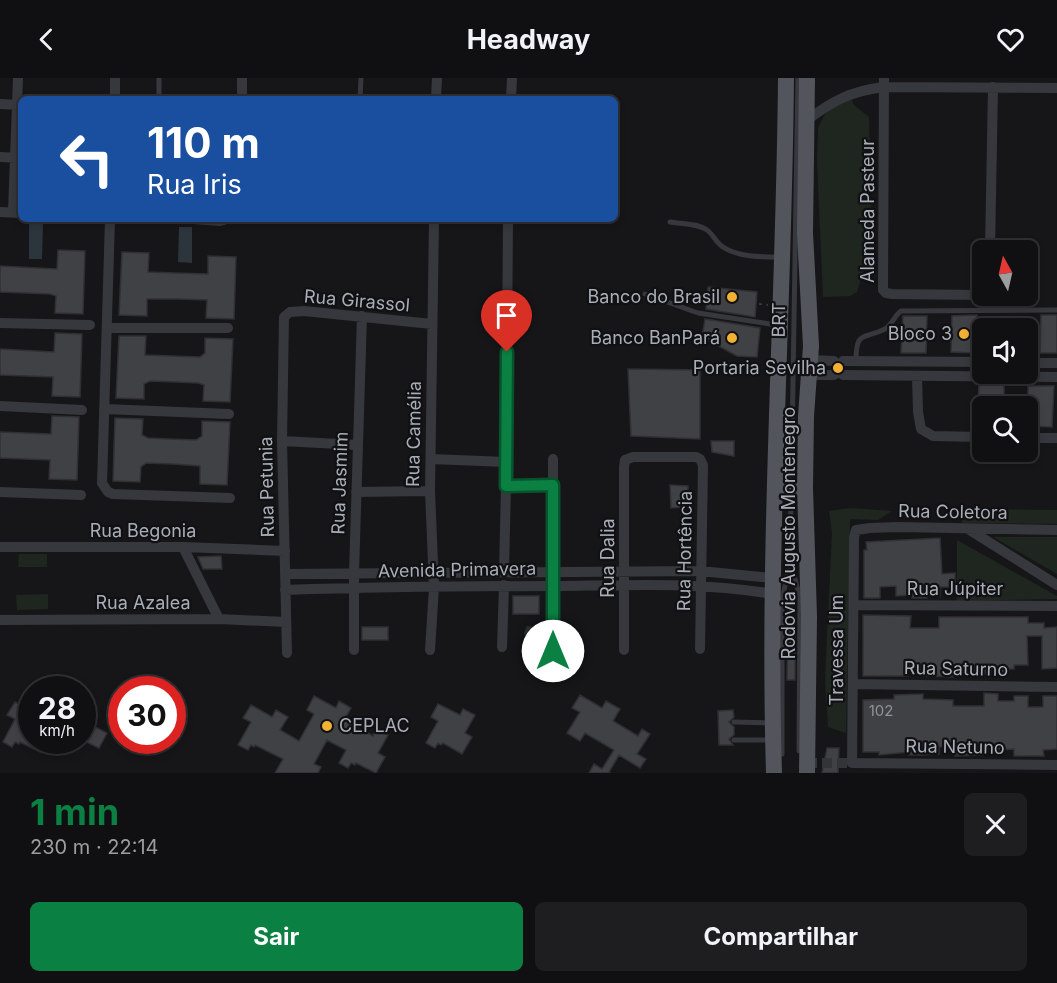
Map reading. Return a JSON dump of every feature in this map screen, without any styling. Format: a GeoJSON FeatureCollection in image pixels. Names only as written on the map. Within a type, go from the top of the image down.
{"type":"FeatureCollection","features":[{"type":"Feature","properties":{"kind":"main road","name":"Rodovia Augusto Montenegro"},"geometry":{"type":"LineString","coordinates":[[786,78],[781,326],[790,489],[809,617],[807,773]]}},
{"type":"Feature","properties":{"kind":"main road","name":"Rodovia Augusto Montenegro"},"geometry":{"type":"LineString","coordinates":[[774,773],[772,586],[806,416],[810,367],[805,244],[807,78]]}},
{"type":"Feature","properties":{"kind":"street"},"geometry":{"type":"LineString","coordinates":[[18,78],[19,96]]}},
{"type":"Feature","properties":{"kind":"street"},"geometry":{"type":"LineString","coordinates":[[115,96],[116,78]]}},
{"type":"Feature","properties":{"kind":"street"},"geometry":{"type":"LineString","coordinates":[[242,96],[243,78]]}},
{"type":"Feature","properties":{"kind":"street"},"geometry":{"type":"LineString","coordinates":[[436,96],[437,78]]}},
{"type":"Feature","properties":{"kind":"street"},"geometry":{"type":"LineString","coordinates":[[511,96],[512,78]]}},
{"type":"Feature","properties":{"kind":"street","name":"Alameda Pasteur"},"geometry":{"type":"LineString","coordinates":[[884,83],[883,290],[892,294],[972,295]]}},
{"type":"Feature","properties":{"kind":"street"},"geometry":{"type":"LineString","coordinates":[[806,121],[831,102],[866,84],[993,87],[1039,83],[1057,88]]}},
{"type":"Feature","properties":{"kind":"street"},"geometry":{"type":"LineString","coordinates":[[990,240],[993,87]]}},
{"type":"Feature","properties":{"kind":"street"},"geometry":{"type":"LineString","coordinates":[[0,104],[18,105]]}},
{"type":"Feature","properties":{"kind":"street"},"geometry":{"type":"LineString","coordinates":[[0,157],[18,158],[17,212],[0,212]]}},
{"type":"Feature","properties":{"kind":"street"},"geometry":{"type":"LineString","coordinates":[[110,222],[102,483],[108,492],[123,495],[230,498]]}},
{"type":"Feature","properties":{"kind":"street","name":"Rua Camélia"},"geometry":{"type":"LineString","coordinates":[[430,650],[434,587],[430,491],[434,222]]}},
{"type":"Feature","properties":{"kind":"street"},"geometry":{"type":"LineString","coordinates":[[504,572],[508,222]]}},
{"type":"Feature","properties":{"kind":"street","name":"Rua Girassol"},"geometry":{"type":"LineString","coordinates":[[283,320],[290,312],[304,311],[432,324]]}},
{"type":"Feature","properties":{"kind":"street","name":"Rua Jasmim"},"geometry":{"type":"LineString","coordinates":[[354,650],[354,573],[362,316]]}},
{"type":"Feature","properties":{"kind":"street","name":"Rua Petunia"},"geometry":{"type":"LineString","coordinates":[[283,320],[282,441],[287,653]]}},
{"type":"Feature","properties":{"kind":"street"},"geometry":{"type":"LineString","coordinates":[[0,323],[90,325]]}},
{"type":"Feature","properties":{"kind":"street"},"geometry":{"type":"LineString","coordinates":[[107,328],[228,328]]}},
{"type":"Feature","properties":{"kind":"street"},"geometry":{"type":"LineString","coordinates":[[810,367],[838,361],[972,362]]}},
{"type":"Feature","properties":{"kind":"street"},"geometry":{"type":"LineString","coordinates":[[843,375],[857,372],[856,361]]}},
{"type":"Feature","properties":{"kind":"street"},"geometry":{"type":"LineString","coordinates":[[1038,363],[1057,363]]}},
{"type":"Feature","properties":{"kind":"street"},"geometry":{"type":"LineString","coordinates":[[810,367],[843,375],[1057,377]]}},
{"type":"Feature","properties":{"kind":"street"},"geometry":{"type":"LineString","coordinates":[[917,376],[921,429],[933,436],[972,437]]}},
{"type":"Feature","properties":{"kind":"street"},"geometry":{"type":"LineString","coordinates":[[0,406],[82,410]]}},
{"type":"Feature","properties":{"kind":"street"},"geometry":{"type":"LineString","coordinates":[[104,409],[229,414]]}},
{"type":"Feature","properties":{"kind":"street"},"geometry":{"type":"LineString","coordinates":[[1038,438],[1057,438]]}},
{"type":"Feature","properties":{"kind":"street"},"geometry":{"type":"LineString","coordinates":[[282,441],[358,445]]}},
{"type":"Feature","properties":{"kind":"street","name":"Rua Hortência"},"geometry":{"type":"LineString","coordinates":[[624,467],[626,460],[633,457],[696,457],[703,465],[700,649]]}},
{"type":"Feature","properties":{"kind":"street"},"geometry":{"type":"LineString","coordinates":[[431,459],[506,462]]}},
{"type":"Feature","properties":{"kind":"street"},"geometry":{"type":"LineString","coordinates":[[553,459],[553,651]]}},
{"type":"Feature","properties":{"kind":"street","name":"Rua Dalia"},"geometry":{"type":"LineString","coordinates":[[624,467],[624,650]]}},
{"type":"Feature","properties":{"kind":"street"},"geometry":{"type":"LineString","coordinates":[[506,486],[553,485]]}},
{"type":"Feature","properties":{"kind":"street"},"geometry":{"type":"LineString","coordinates":[[356,492],[430,491]]}},
{"type":"Feature","properties":{"kind":"street"},"geometry":{"type":"LineString","coordinates":[[0,492],[81,495]]}},
{"type":"Feature","properties":{"kind":"street","name":"Rua Coletora"},"geometry":{"type":"LineString","coordinates":[[854,537],[856,530],[870,528],[1057,530]]}},
{"type":"Feature","properties":{"kind":"street"},"geometry":{"type":"LineString","coordinates":[[968,529],[1057,585]]}},
{"type":"Feature","properties":{"kind":"street","name":"Travessa Um"},"geometry":{"type":"LineString","coordinates":[[852,763],[854,537]]}},
{"type":"Feature","properties":{"kind":"street","name":"Rua Begonia"},"geometry":{"type":"LineString","coordinates":[[0,547],[183,547],[285,551]]}},
{"type":"Feature","properties":{"kind":"street"},"geometry":{"type":"LineString","coordinates":[[183,547],[219,619]]}},
{"type":"Feature","properties":{"kind":"street","name":"Avenida Primavera"},"geometry":{"type":"LineString","coordinates":[[285,574],[700,571],[772,586]]}},
{"type":"Feature","properties":{"kind":"street"},"geometry":{"type":"LineString","coordinates":[[502,647],[504,585]]}},
{"type":"Feature","properties":{"kind":"street","name":"Avenida Primavera"},"geometry":{"type":"LineString","coordinates":[[285,590],[504,585],[739,588],[772,586]]}},
{"type":"Feature","properties":{"kind":"street","name":"Rua Júpiter"},"geometry":{"type":"LineString","coordinates":[[854,605],[1057,606]]}},
{"type":"Feature","properties":{"kind":"street","name":"Rua Azalea"},"geometry":{"type":"LineString","coordinates":[[0,620],[219,619],[286,622]]}},
{"type":"Feature","properties":{"kind":"street","name":"Rua Saturno"},"geometry":{"type":"LineString","coordinates":[[854,684],[1057,687]]}},
{"type":"Feature","properties":{"kind":"street","name":"Rua Netuno"},"geometry":{"type":"LineString","coordinates":[[852,763],[1057,765]]}},
{"type":"Feature","properties":{"kind":"lane"},"geometry":{"type":"LineString","coordinates":[[159,78],[159,96]]}},
{"type":"Feature","properties":{"kind":"lane"},"geometry":{"type":"LineString","coordinates":[[360,96],[361,78]]}},
{"type":"Feature","properties":{"kind":"lane","name":"BRT"},"geometry":{"type":"LineString","coordinates":[[782,756],[782,600],[790,562],[798,78]]}},
{"type":"Feature","properties":{"kind":"lane"},"geometry":{"type":"LineString","coordinates":[[670,222],[698,226],[707,230],[722,247],[734,252],[757,257],[783,257]]}},
{"type":"Feature","properties":{"kind":"lane"},"geometry":{"type":"LineString","coordinates":[[645,294],[698,314],[781,326]]}},
{"type":"Feature","properties":{"kind":"lane"},"geometry":{"type":"LineString","coordinates":[[856,361],[857,342],[865,336],[885,329],[901,311],[1057,310]]}},
{"type":"Feature","properties":{"kind":"lane","name":"BRT"},"geometry":{"type":"LineString","coordinates":[[790,562],[800,598],[799,756]]}},
{"type":"Feature","properties":{"kind":"lane"},"geometry":{"type":"LineString","coordinates":[[734,722],[772,723]]}},
{"type":"Feature","properties":{"kind":"lane"},"geometry":{"type":"LineString","coordinates":[[734,740],[772,740]]}},
{"type":"Feature","properties":{"kind":"shaded area"},"geometry":{"type":"Polygon","coordinates":[[[849,94],[854,105],[869,117],[872,258],[862,275],[857,292],[850,296],[823,297],[817,162],[818,128],[831,102],[849,94]]]}},
{"type":"Feature","properties":{"kind":"shaded area"},"geometry":{"type":"Polygon","coordinates":[[[29,223],[43,223],[42,259],[29,259],[29,223]]]}},
{"type":"Feature","properties":{"kind":"shaded area"},"geometry":{"type":"Polygon","coordinates":[[[179,227],[192,227],[192,263],[178,262],[179,227]]]}},
{"type":"Feature","properties":{"kind":"shaded area"},"geometry":{"type":"Polygon","coordinates":[[[850,508],[892,511],[878,520],[850,519],[846,733],[828,727],[825,679],[832,533],[829,511],[850,508]]]}},
{"type":"Feature","properties":{"kind":"shaded area"},"geometry":{"type":"Polygon","coordinates":[[[962,509],[1057,510],[1057,524],[962,523],[962,509]]]}},
{"type":"Feature","properties":{"kind":"shaded area"},"geometry":{"type":"Polygon","coordinates":[[[993,537],[1057,537],[1057,574],[993,537]]]}},
{"type":"Feature","properties":{"kind":"shaded area"},"geometry":{"type":"Polygon","coordinates":[[[957,540],[1057,596],[1057,599],[957,601],[957,540]]]}},
{"type":"Feature","properties":{"kind":"shaded area"},"geometry":{"type":"Polygon","coordinates":[[[19,554],[47,554],[47,567],[18,567],[19,554]]]}},
{"type":"Feature","properties":{"kind":"shaded area"},"geometry":{"type":"Polygon","coordinates":[[[48,594],[48,609],[17,610],[16,595],[48,594]]]}},
{"type":"Feature","properties":{"kind":"shaded area"},"geometry":{"type":"Polygon","coordinates":[[[527,626],[535,627],[537,643],[534,645],[528,644],[524,633],[527,626]]]}},
{"type":"Feature","properties":{"kind":"building"},"geometry":{"type":"Polygon","coordinates":[[[58,250],[85,251],[83,314],[55,313],[56,296],[50,294],[0,292],[0,266],[57,269],[58,250]]]}},
{"type":"Feature","properties":{"kind":"building"},"geometry":{"type":"Polygon","coordinates":[[[122,252],[149,253],[148,272],[208,274],[208,256],[236,257],[234,319],[206,318],[207,300],[179,299],[147,299],[147,316],[119,315],[122,252]]]}},
{"type":"Feature","properties":{"kind":"building","name":"Banco do Brasil"},"geometry":{"type":"Polygon","coordinates":[[[708,287],[757,292],[755,317],[706,309],[708,287]]]}},
{"type":"Feature","properties":{"kind":"building","name":"Bloco 3"},"geometry":{"type":"Polygon","coordinates":[[[977,315],[977,318],[972,318],[972,353],[951,352],[952,316],[977,315]]]}},
{"type":"Feature","properties":{"kind":"building"},"geometry":{"type":"Polygon","coordinates":[[[1041,315],[1057,315],[1057,353],[1040,353],[1041,315]]]}},
{"type":"Feature","properties":{"kind":"building"},"geometry":{"type":"Polygon","coordinates":[[[903,316],[927,316],[926,353],[901,353],[903,316]]]}},
{"type":"Feature","properties":{"kind":"building","name":"Banco BanPará"},"geometry":{"type":"Polygon","coordinates":[[[705,319],[760,328],[757,357],[737,356],[702,337],[705,319]]]}},
{"type":"Feature","properties":{"kind":"building"},"geometry":{"type":"Polygon","coordinates":[[[55,333],[82,334],[80,397],[52,396],[53,377],[0,375],[0,349],[54,352],[55,333]]]}},
{"type":"Feature","properties":{"kind":"building"},"geometry":{"type":"Polygon","coordinates":[[[119,336],[146,336],[145,355],[200,357],[205,353],[205,338],[233,339],[230,402],[203,401],[204,385],[198,383],[150,381],[144,384],[144,399],[116,398],[119,336]]]}},
{"type":"Feature","properties":{"kind":"building"},"geometry":{"type":"Polygon","coordinates":[[[628,369],[700,370],[700,439],[631,436],[628,369]]]}},
{"type":"Feature","properties":{"kind":"building"},"geometry":{"type":"Polygon","coordinates":[[[979,385],[1004,385],[1004,396],[978,396],[979,385]]]}},
{"type":"Feature","properties":{"kind":"building"},"geometry":{"type":"Polygon","coordinates":[[[1028,386],[1054,386],[1052,427],[1038,426],[1038,396],[1028,396],[1028,386]]]}},
{"type":"Feature","properties":{"kind":"building"},"geometry":{"type":"Polygon","coordinates":[[[52,416],[79,417],[77,480],[49,479],[50,460],[0,458],[0,432],[51,434],[52,416]]]}},
{"type":"Feature","properties":{"kind":"building"},"geometry":{"type":"Polygon","coordinates":[[[115,418],[143,419],[142,435],[148,438],[196,440],[202,436],[202,421],[230,422],[227,485],[200,484],[200,466],[146,463],[141,467],[140,482],[113,481],[115,418]]]}},
{"type":"Feature","properties":{"kind":"building"},"geometry":{"type":"Polygon","coordinates":[[[711,441],[734,441],[734,456],[712,452],[711,441]]]}},
{"type":"Feature","properties":{"kind":"building"},"geometry":{"type":"Polygon","coordinates":[[[670,485],[688,486],[687,507],[671,508],[670,485]]]}},
{"type":"Feature","properties":{"kind":"building"},"geometry":{"type":"Polygon","coordinates":[[[940,538],[942,574],[955,573],[955,587],[940,587],[940,596],[912,598],[912,595],[896,596],[896,586],[880,587],[880,598],[864,598],[866,542],[940,538]]]}},
{"type":"Feature","properties":{"kind":"building"},"geometry":{"type":"Polygon","coordinates":[[[221,556],[222,569],[203,569],[198,557],[221,556]]]}},
{"type":"Feature","properties":{"kind":"building"},"geometry":{"type":"Polygon","coordinates":[[[513,596],[539,596],[539,614],[513,614],[513,596]]]}},
{"type":"Feature","properties":{"kind":"building"},"geometry":{"type":"Polygon","coordinates":[[[863,615],[911,616],[910,628],[939,628],[939,617],[1028,617],[1028,623],[1044,623],[1044,628],[1057,627],[1057,668],[1042,669],[1042,636],[1027,636],[1028,665],[1014,665],[1014,669],[1006,669],[1006,673],[971,675],[971,673],[953,673],[953,677],[925,676],[925,672],[908,672],[908,676],[863,676],[863,615]]]}},
{"type":"Feature","properties":{"kind":"building"},"geometry":{"type":"Polygon","coordinates":[[[362,627],[388,627],[388,640],[362,640],[362,627]]]}},
{"type":"Feature","properties":{"kind":"building"},"geometry":{"type":"Polygon","coordinates":[[[788,630],[795,630],[795,680],[787,680],[788,630]]]}},
{"type":"Feature","properties":{"kind":"building"},"geometry":{"type":"Polygon","coordinates":[[[984,693],[998,694],[998,701],[1014,701],[1014,696],[1028,696],[1028,707],[1043,707],[1043,696],[1057,696],[1057,749],[1043,750],[1044,756],[1014,756],[1014,749],[983,751],[983,755],[955,756],[955,747],[939,747],[939,754],[923,755],[909,755],[909,752],[879,755],[879,752],[863,752],[863,700],[894,699],[894,695],[923,694],[923,699],[953,700],[953,706],[984,706],[984,693]]]}},
{"type":"Feature","properties":{"kind":"building"},"geometry":{"type":"Polygon","coordinates":[[[580,695],[602,708],[606,701],[620,709],[613,721],[638,736],[642,729],[650,734],[637,754],[646,759],[640,768],[619,755],[610,773],[589,773],[594,764],[602,769],[614,750],[585,733],[580,741],[567,733],[580,712],[572,708],[580,695]]]}},
{"type":"Feature","properties":{"kind":"building"},"geometry":{"type":"Polygon","coordinates":[[[314,696],[336,708],[339,701],[351,708],[344,720],[373,736],[376,729],[388,735],[378,753],[385,757],[376,773],[356,763],[355,765],[351,763],[348,768],[339,763],[346,750],[327,740],[314,764],[321,767],[318,773],[275,773],[283,759],[255,745],[254,747],[251,745],[248,750],[238,745],[251,722],[243,718],[251,705],[272,717],[276,710],[288,717],[280,730],[299,741],[314,714],[307,710],[314,696]]]}},
{"type":"Feature","properties":{"kind":"building"},"geometry":{"type":"Polygon","coordinates":[[[15,702],[18,704],[18,744],[15,742],[12,747],[3,742],[15,719],[7,715],[15,702]]]}},
{"type":"Feature","properties":{"kind":"building"},"geometry":{"type":"Polygon","coordinates":[[[438,704],[460,715],[463,709],[475,715],[465,733],[472,737],[462,754],[443,743],[441,745],[438,743],[435,748],[426,743],[438,721],[431,717],[438,704]]]}},
{"type":"Feature","properties":{"kind":"building"},"geometry":{"type":"Polygon","coordinates":[[[733,710],[734,717],[729,722],[734,727],[734,735],[729,739],[733,745],[719,745],[718,711],[733,710]]]}},
{"type":"Feature","properties":{"kind":"building"},"geometry":{"type":"Polygon","coordinates":[[[96,728],[107,733],[99,748],[96,747],[96,728]]]}},
{"type":"Feature","properties":{"kind":"building"},"geometry":{"type":"Polygon","coordinates":[[[827,748],[839,748],[838,773],[822,773],[827,748]]]}},
{"type":"Feature","properties":{"kind":"tunnel"},"geometry":{"type":"LineString","coordinates":[[807,763],[852,763]]}},
{"type":"Feature","properties":{"kind":"place","name":"Banco do Brasil"},"geometry":{"type":"Point","coordinates":[732,297]}},
{"type":"Feature","properties":{"kind":"place","name":"Bloco 3"},"geometry":{"type":"Point","coordinates":[964,334]}},
{"type":"Feature","properties":{"kind":"place","name":"Banco BanPará"},"geometry":{"type":"Point","coordinates":[732,338]}},
{"type":"Feature","properties":{"kind":"place","name":"Portaria Sevilha"},"geometry":{"type":"Point","coordinates":[838,368]}},
{"type":"Feature","properties":{"kind":"place","name":"CEPLAC"},"geometry":{"type":"Point","coordinates":[327,726]}},
{"type":"Feature","properties":{"kind":"route"},"geometry":{"type":"LineString","coordinates":[[507,352],[506,486],[553,485],[553,651]]}}]}
